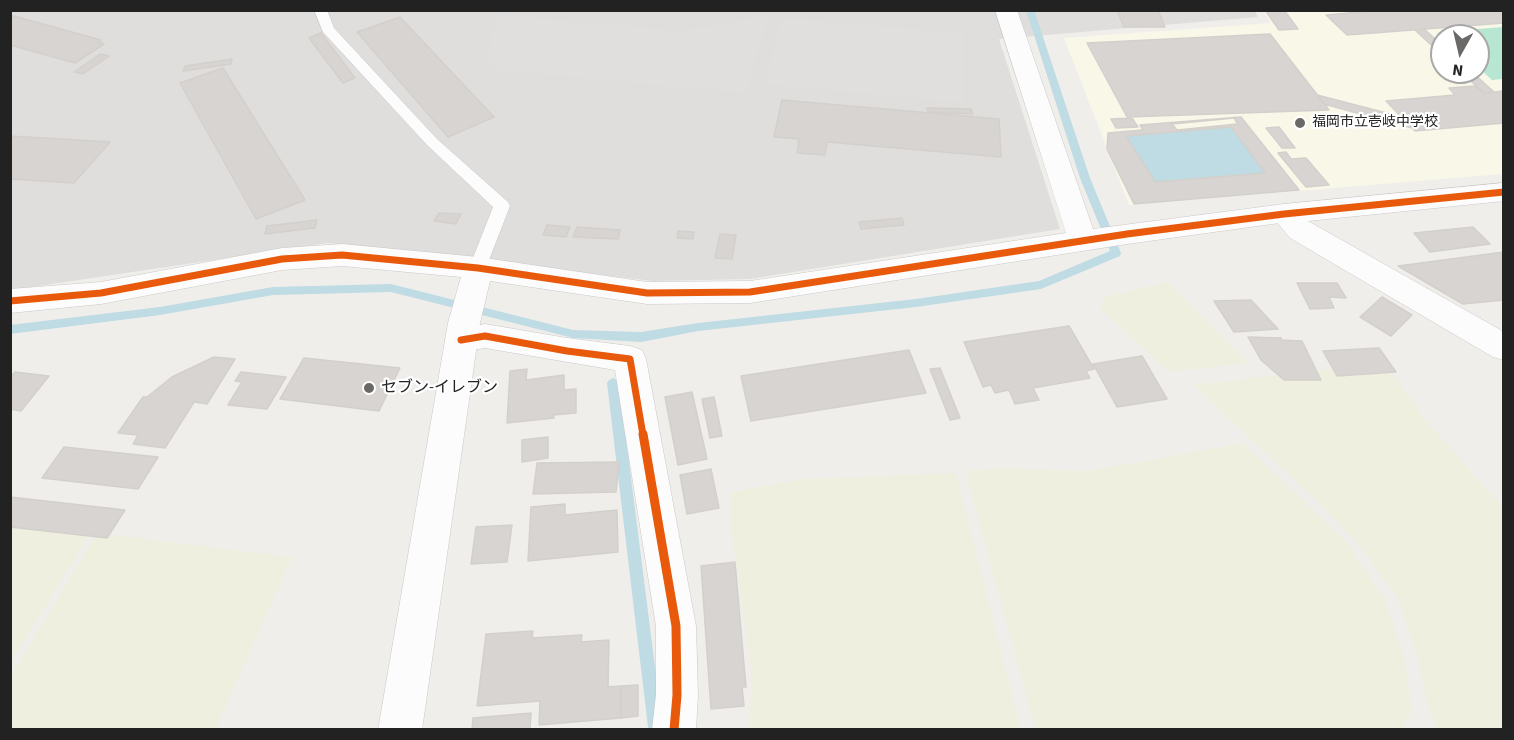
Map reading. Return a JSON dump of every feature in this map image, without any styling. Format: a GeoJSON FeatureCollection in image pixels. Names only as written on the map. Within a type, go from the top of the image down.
{"type":"FeatureCollection","features":[{"type":"Feature","properties":{"kind":"street"},"geometry":{"type":"LineString","coordinates":[[1006,10],[1083,242]]}},
{"type":"Feature","properties":{"kind":"street"},"geometry":{"type":"LineString","coordinates":[[10,301],[101,292],[282,260],[342,255],[476,280],[647,293],[750,292],[1127,234],[1284,214],[1503,192]]}},
{"type":"Feature","properties":{"kind":"street"},"geometry":{"type":"LineString","coordinates":[[1284,214],[1300,231],[1503,348]]}},
{"type":"Feature","properties":{"kind":"street"},"geometry":{"type":"LineString","coordinates":[[400,729],[462,331],[476,280]]}},
{"type":"Feature","properties":{"kind":"street"},"geometry":{"type":"LineString","coordinates":[[462,331],[567,351],[630,359],[676,626],[677,695],[674,729]]}},
{"type":"Feature","properties":{"kind":"lane"},"geometry":{"type":"LineString","coordinates":[[320,10],[328,29],[432,142],[502,206],[476,280]]}},
{"type":"Feature","properties":{"kind":"shaded area"},"geometry":{"type":"Polygon","coordinates":[[[1254,10],[1258,17],[999,39],[1060,229],[750,279],[653,281],[328,243],[11,290],[11,11],[1254,10]]]}},
{"type":"Feature","properties":{"kind":"shaded area","name":"福岡市立壱岐中学校"},"geometry":{"type":"Polygon","coordinates":[[[1263,11],[1503,11],[1503,174],[1129,205],[1064,38],[1271,23],[1263,11]]]}},
{"type":"Feature","properties":{"kind":"shaded area"},"geometry":{"type":"Polygon","coordinates":[[[497,15],[683,31],[768,15],[747,93],[499,70],[487,57],[497,15]]]}},
{"type":"Feature","properties":{"kind":"shaded area"},"geometry":{"type":"Polygon","coordinates":[[[782,18],[964,33],[963,102],[765,84],[782,18]]]}},
{"type":"Feature","properties":{"kind":"green space"},"geometry":{"type":"Polygon","coordinates":[[[1503,27],[1503,79],[1490,78],[1490,28],[1503,27]]]}},
{"type":"Feature","properties":{"kind":"green space"},"geometry":{"type":"Polygon","coordinates":[[[1168,282],[1248,363],[1169,372],[1101,310],[1104,297],[1168,282]]]}},
{"type":"Feature","properties":{"kind":"green space"},"geometry":{"type":"Polygon","coordinates":[[[1364,365],[1395,376],[1426,421],[1503,507],[1503,729],[1438,729],[1429,713],[1417,655],[1397,598],[1358,544],[1321,505],[1193,385],[1364,365]]]}},
{"type":"Feature","properties":{"kind":"green space"},"geometry":{"type":"Polygon","coordinates":[[[1243,443],[1347,543],[1386,601],[1405,659],[1412,710],[1402,729],[1035,729],[965,471],[1001,468],[1089,471],[1243,443]]]}},
{"type":"Feature","properties":{"kind":"green space"},"geometry":{"type":"Polygon","coordinates":[[[956,473],[1021,729],[750,729],[751,668],[730,523],[732,492],[803,479],[956,473]]]}},
{"type":"Feature","properties":{"kind":"green space"},"geometry":{"type":"Polygon","coordinates":[[[11,526],[91,532],[11,663],[11,526]]]}},
{"type":"Feature","properties":{"kind":"green space"},"geometry":{"type":"Polygon","coordinates":[[[97,533],[292,557],[216,729],[11,729],[10,677],[97,533]]]}},
{"type":"Feature","properties":{"kind":"water"},"geometry":{"type":"Polygon","coordinates":[[[1231,127],[1265,173],[1155,182],[1126,136],[1231,127]]]}},
{"type":"Feature","properties":{"kind":"building"},"geometry":{"type":"Polygon","coordinates":[[[1117,10],[1158,10],[1165,27],[1124,27],[1117,10]]]}},
{"type":"Feature","properties":{"kind":"building"},"geometry":{"type":"Polygon","coordinates":[[[1265,10],[1284,10],[1298,29],[1279,30],[1265,10]]]}},
{"type":"Feature","properties":{"kind":"building"},"geometry":{"type":"Polygon","coordinates":[[[1382,10],[1504,10],[1504,23],[1430,24],[1430,29],[1347,35],[1326,15],[1382,10]]]}},
{"type":"Feature","properties":{"kind":"building"},"geometry":{"type":"Polygon","coordinates":[[[10,15],[101,40],[99,42],[104,44],[75,63],[10,45],[10,15]]]}},
{"type":"Feature","properties":{"kind":"building"},"geometry":{"type":"Polygon","coordinates":[[[400,17],[494,117],[448,137],[357,32],[400,17]]]}},
{"type":"Feature","properties":{"kind":"building"},"geometry":{"type":"Polygon","coordinates":[[[1424,29],[1430,34],[1430,44],[1415,30],[1424,29]]]}},
{"type":"Feature","properties":{"kind":"building"},"geometry":{"type":"Polygon","coordinates":[[[321,33],[355,78],[343,83],[309,38],[321,33]]]}},
{"type":"Feature","properties":{"kind":"building"},"geometry":{"type":"Polygon","coordinates":[[[1270,34],[1329,110],[1127,117],[1087,43],[1270,34]]]}},
{"type":"Feature","properties":{"kind":"building"},"geometry":{"type":"Polygon","coordinates":[[[100,54],[109,56],[83,74],[74,72],[100,54]]]}},
{"type":"Feature","properties":{"kind":"building"},"geometry":{"type":"Polygon","coordinates":[[[232,59],[231,64],[183,71],[185,66],[232,59]]]}},
{"type":"Feature","properties":{"kind":"building"},"geometry":{"type":"Polygon","coordinates":[[[223,68],[305,200],[256,219],[180,83],[223,68]]]}},
{"type":"Feature","properties":{"kind":"building"},"geometry":{"type":"Polygon","coordinates":[[[1474,84],[1485,84],[1494,92],[1484,93],[1474,84]]]}},
{"type":"Feature","properties":{"kind":"building"},"geometry":{"type":"Polygon","coordinates":[[[1475,86],[1483,93],[1504,91],[1504,123],[1415,131],[1386,101],[1455,95],[1449,88],[1475,86]]]}},
{"type":"Feature","properties":{"kind":"building"},"geometry":{"type":"Polygon","coordinates":[[[1317,95],[1402,117],[1412,128],[1324,104],[1317,95]]]}},
{"type":"Feature","properties":{"kind":"building"},"geometry":{"type":"Polygon","coordinates":[[[782,100],[999,119],[1001,157],[827,142],[825,155],[797,153],[799,139],[774,137],[782,100]]]}},
{"type":"Feature","properties":{"kind":"building"},"geometry":{"type":"Polygon","coordinates":[[[927,108],[971,109],[973,114],[928,112],[927,108]]]}},
{"type":"Feature","properties":{"kind":"building"},"geometry":{"type":"Polygon","coordinates":[[[1241,117],[1299,190],[1134,204],[1107,149],[1108,133],[1143,130],[1140,125],[1241,117]],[[1231,127],[1126,136],[1155,182],[1265,173],[1231,127]]]}},
{"type":"Feature","properties":{"kind":"building"},"geometry":{"type":"Polygon","coordinates":[[[1132,118],[1138,127],[1116,128],[1111,119],[1132,118]]]}},
{"type":"Feature","properties":{"kind":"building"},"geometry":{"type":"Polygon","coordinates":[[[1234,118],[1238,124],[1177,130],[1172,124],[1234,118]]]}},
{"type":"Feature","properties":{"kind":"building"},"geometry":{"type":"Polygon","coordinates":[[[1279,127],[1295,148],[1282,148],[1266,128],[1279,127]]]}},
{"type":"Feature","properties":{"kind":"building"},"geometry":{"type":"Polygon","coordinates":[[[10,136],[110,142],[74,183],[10,179],[10,136]]]}},
{"type":"Feature","properties":{"kind":"building"},"geometry":{"type":"Polygon","coordinates":[[[1286,152],[1291,159],[1306,158],[1329,185],[1306,187],[1278,153],[1286,152]]]}},
{"type":"Feature","properties":{"kind":"building"},"geometry":{"type":"Polygon","coordinates":[[[439,213],[461,214],[456,224],[434,221],[439,213]]]}},
{"type":"Feature","properties":{"kind":"building"},"geometry":{"type":"Polygon","coordinates":[[[902,218],[904,225],[861,229],[859,222],[902,218]]]}},
{"type":"Feature","properties":{"kind":"building"},"geometry":{"type":"Polygon","coordinates":[[[317,220],[315,228],[265,234],[267,226],[317,220]]]}},
{"type":"Feature","properties":{"kind":"building"},"geometry":{"type":"Polygon","coordinates":[[[547,225],[570,227],[566,237],[543,235],[547,225]]]}},
{"type":"Feature","properties":{"kind":"building"},"geometry":{"type":"Polygon","coordinates":[[[577,227],[620,230],[618,239],[573,237],[577,227]]]}},
{"type":"Feature","properties":{"kind":"building"},"geometry":{"type":"Polygon","coordinates":[[[1473,227],[1490,244],[1430,252],[1414,233],[1473,227]]]}},
{"type":"Feature","properties":{"kind":"building"},"geometry":{"type":"Polygon","coordinates":[[[678,231],[694,232],[693,239],[677,238],[678,231]]]}},
{"type":"Feature","properties":{"kind":"building"},"geometry":{"type":"Polygon","coordinates":[[[720,234],[736,235],[732,259],[715,258],[720,234]]]}},
{"type":"Feature","properties":{"kind":"building"},"geometry":{"type":"Polygon","coordinates":[[[1504,252],[1504,300],[1463,304],[1398,266],[1504,252]]]}},
{"type":"Feature","properties":{"kind":"building"},"geometry":{"type":"Polygon","coordinates":[[[1297,283],[1337,283],[1346,298],[1329,297],[1334,308],[1310,309],[1297,283]]]}},
{"type":"Feature","properties":{"kind":"building"},"geometry":{"type":"Polygon","coordinates":[[[1382,297],[1412,315],[1391,336],[1360,317],[1382,297]]]}},
{"type":"Feature","properties":{"kind":"building"},"geometry":{"type":"Polygon","coordinates":[[[1251,300],[1278,329],[1234,332],[1214,301],[1251,300]]]}},
{"type":"Feature","properties":{"kind":"building"},"geometry":{"type":"Polygon","coordinates":[[[1069,326],[1094,369],[1086,371],[1090,378],[1033,388],[1039,400],[1015,404],[1009,390],[995,393],[991,385],[983,387],[964,342],[1069,326]]]}},
{"type":"Feature","properties":{"kind":"building"},"geometry":{"type":"Polygon","coordinates":[[[1248,337],[1302,341],[1321,380],[1284,380],[1261,360],[1248,337]]]}},
{"type":"Feature","properties":{"kind":"building"},"geometry":{"type":"Polygon","coordinates":[[[1379,348],[1396,372],[1337,376],[1323,351],[1379,348]]]}},
{"type":"Feature","properties":{"kind":"building"},"geometry":{"type":"Polygon","coordinates":[[[909,350],[926,393],[751,421],[741,376],[909,350]]]}},
{"type":"Feature","properties":{"kind":"building"},"geometry":{"type":"Polygon","coordinates":[[[1142,356],[1167,399],[1117,407],[1093,364],[1142,356]]]}},
{"type":"Feature","properties":{"kind":"building"},"geometry":{"type":"Polygon","coordinates":[[[214,357],[235,359],[207,404],[194,402],[165,448],[133,444],[138,435],[118,433],[143,397],[147,397],[172,377],[214,357]]]}},
{"type":"Feature","properties":{"kind":"building"},"geometry":{"type":"Polygon","coordinates":[[[304,358],[400,368],[379,411],[280,399],[304,358]]]}},
{"type":"Feature","properties":{"kind":"building"},"geometry":{"type":"Polygon","coordinates":[[[940,368],[960,418],[950,420],[930,369],[940,368]]]}},
{"type":"Feature","properties":{"kind":"building"},"geometry":{"type":"Polygon","coordinates":[[[527,369],[526,380],[564,375],[564,390],[576,389],[576,413],[507,423],[510,371],[527,369]]]}},
{"type":"Feature","properties":{"kind":"building"},"geometry":{"type":"Polygon","coordinates":[[[15,372],[49,376],[21,411],[10,409],[10,377],[15,372]]]}},
{"type":"Feature","properties":{"kind":"building"},"geometry":{"type":"Polygon","coordinates":[[[241,372],[286,377],[267,409],[228,405],[242,382],[235,381],[241,372]]]}},
{"type":"Feature","properties":{"kind":"building"},"geometry":{"type":"Polygon","coordinates":[[[692,392],[707,459],[678,465],[665,397],[692,392]]]}},
{"type":"Feature","properties":{"kind":"building"},"geometry":{"type":"Polygon","coordinates":[[[714,397],[722,436],[710,438],[702,399],[714,397]]]}},
{"type":"Feature","properties":{"kind":"building"},"geometry":{"type":"Polygon","coordinates":[[[548,437],[548,458],[522,462],[522,440],[548,437]]]}},
{"type":"Feature","properties":{"kind":"building"},"geometry":{"type":"Polygon","coordinates":[[[64,447],[158,457],[138,489],[42,478],[64,447]]]}},
{"type":"Feature","properties":{"kind":"building"},"geometry":{"type":"Polygon","coordinates":[[[619,462],[616,492],[533,494],[537,463],[619,462]]]}},
{"type":"Feature","properties":{"kind":"building"},"geometry":{"type":"Polygon","coordinates":[[[711,469],[719,508],[687,514],[680,475],[711,469]]]}},
{"type":"Feature","properties":{"kind":"building"},"geometry":{"type":"Polygon","coordinates":[[[10,497],[125,510],[107,538],[10,527],[10,497]]]}},
{"type":"Feature","properties":{"kind":"building"},"geometry":{"type":"Polygon","coordinates":[[[565,504],[565,515],[617,510],[618,552],[528,561],[531,507],[565,504]]]}},
{"type":"Feature","properties":{"kind":"building"},"geometry":{"type":"Polygon","coordinates":[[[512,525],[507,562],[471,564],[476,527],[512,525]]]}},
{"type":"Feature","properties":{"kind":"building"},"geometry":{"type":"Polygon","coordinates":[[[735,562],[746,687],[742,687],[744,706],[711,709],[701,566],[735,562]]]}},
{"type":"Feature","properties":{"kind":"building"},"geometry":{"type":"Polygon","coordinates":[[[533,631],[532,638],[582,635],[581,642],[609,640],[608,687],[621,686],[621,718],[539,725],[540,701],[477,706],[486,634],[533,631]]]}},
{"type":"Feature","properties":{"kind":"building"},"geometry":{"type":"Polygon","coordinates":[[[638,685],[638,716],[621,718],[621,686],[638,685]]]}},
{"type":"Feature","properties":{"kind":"building"},"geometry":{"type":"Polygon","coordinates":[[[531,713],[530,729],[472,730],[473,718],[531,713]]]}},
{"type":"Feature","properties":{"kind":"waterway"},"geometry":{"type":"LineString","coordinates":[[10,330],[160,311],[273,291],[391,288],[573,334],[641,337],[698,327],[916,303],[1041,285],[1116,253],[1085,178],[1030,10]]}},
{"type":"Feature","properties":{"kind":"waterway"},"geometry":{"type":"LineString","coordinates":[[613,383],[656,727]]}},
{"type":"Feature","properties":{"kind":"cycle path"},"geometry":{"type":"LineString","coordinates":[[10,301],[101,293],[282,259],[342,255],[478,268],[647,293],[750,292],[1127,234],[1284,214],[1504,192]]}},
{"type":"Feature","properties":{"kind":"cycle path"},"geometry":{"type":"LineString","coordinates":[[461,340],[485,336],[567,351],[630,359],[676,626],[677,695],[674,730]]}},
{"type":"Feature","properties":{"kind":"place","name":"福岡市立壱岐中学校"},"geometry":{"type":"Point","coordinates":[1300,123]}},
{"type":"Feature","properties":{"kind":"place","name":"セブン-イレブン"},"geometry":{"type":"Point","coordinates":[369,388]}}]}
